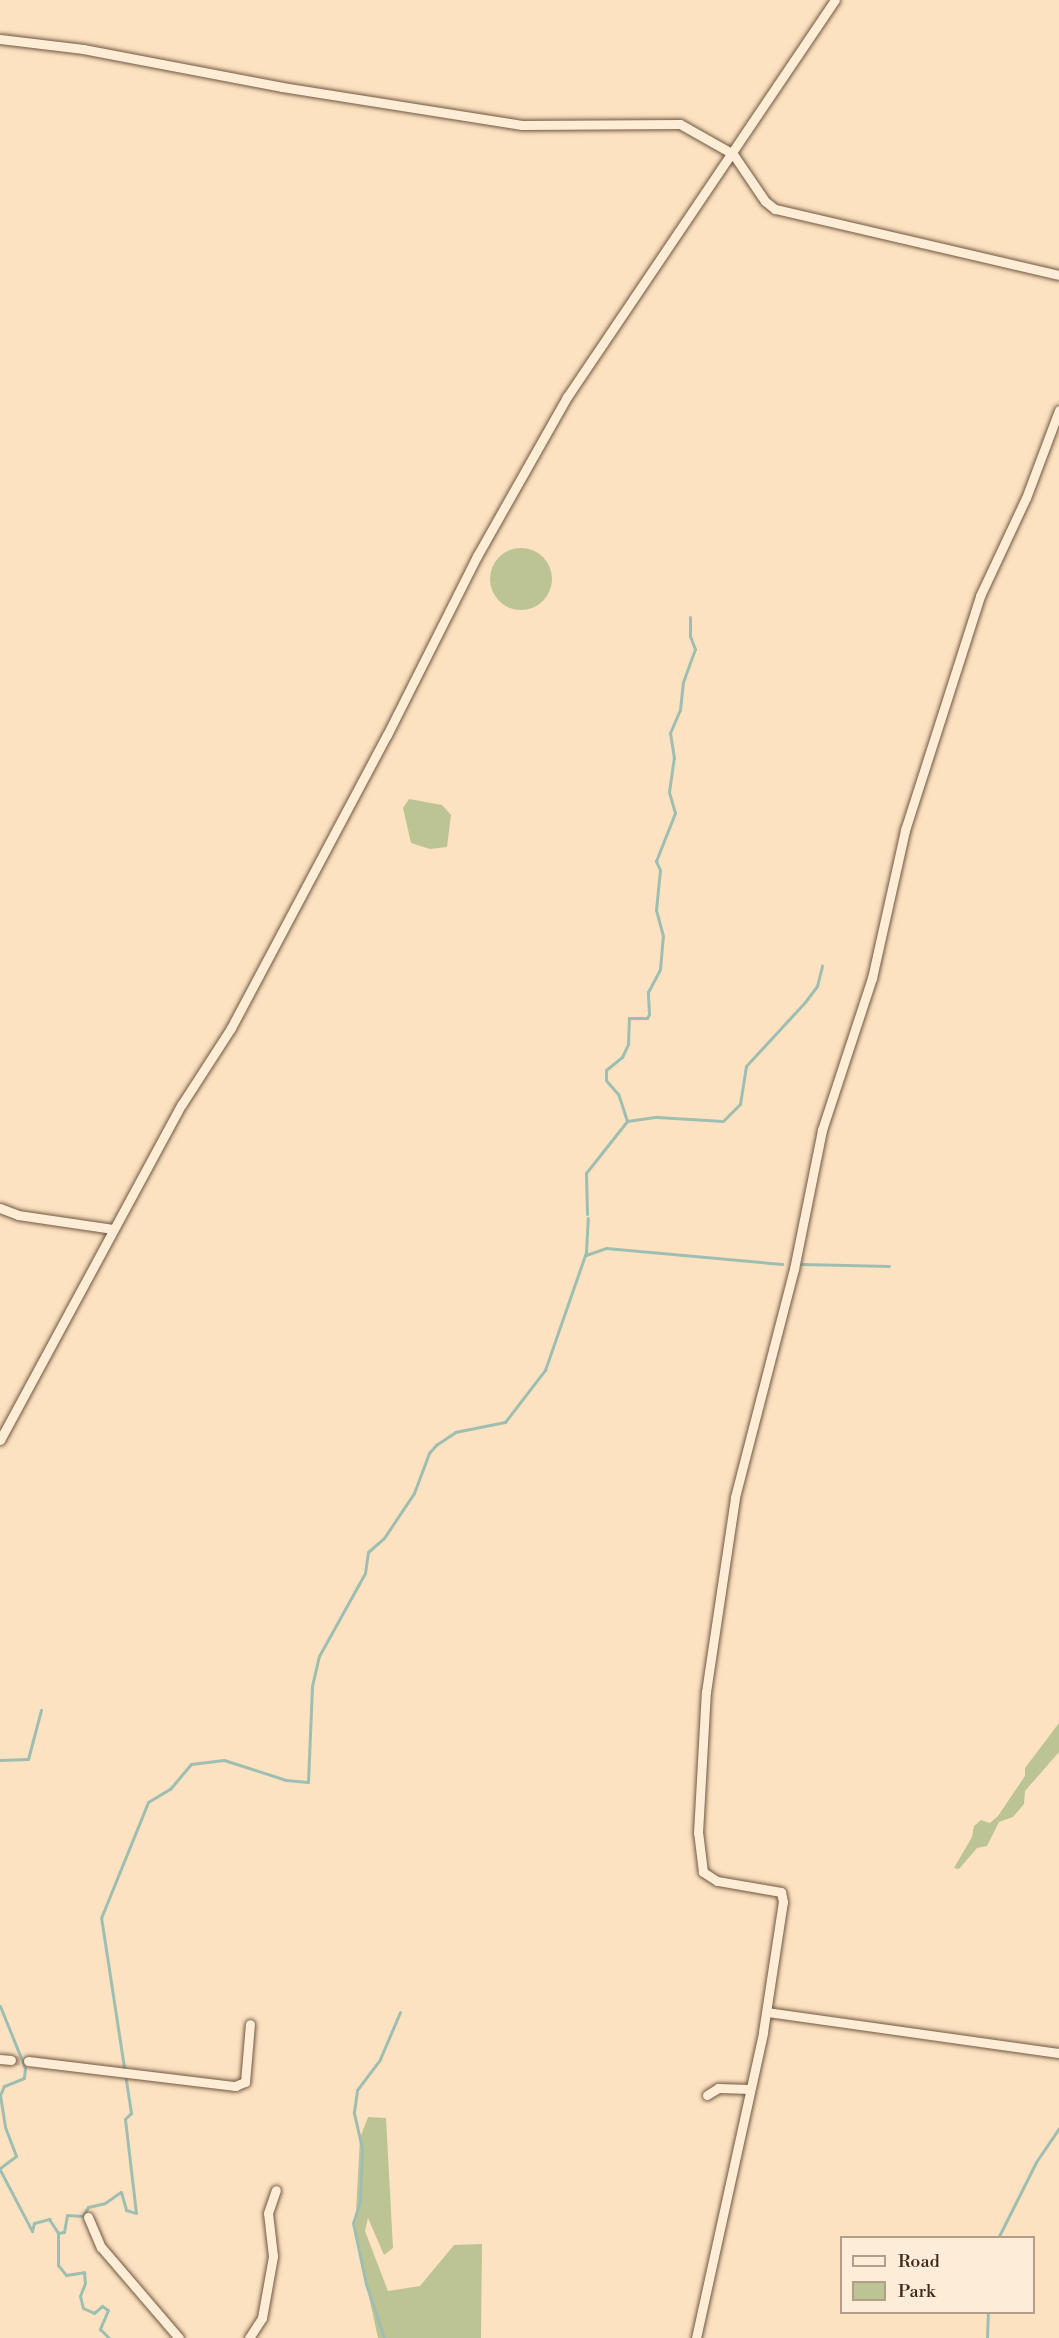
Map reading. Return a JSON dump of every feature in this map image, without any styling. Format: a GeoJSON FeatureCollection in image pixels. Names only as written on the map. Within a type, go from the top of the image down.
{"type":"FeatureCollection","features":[{"type":"Feature","properties":{"kind":"street"},"geometry":{"type":"LineString","coordinates":[[0,1440],[182,1104],[231,1028],[387,735],[477,556],[567,398],[835,0]]}},
{"type":"Feature","properties":{"kind":"street"},"geometry":{"type":"LineString","coordinates":[[0,39],[83,49],[282,87],[522,125],[680,124],[733,154],[765,201],[775,209],[1059,275]]}},
{"type":"Feature","properties":{"kind":"street"},"geometry":{"type":"LineString","coordinates":[[696,2338],[766,2012],[780,1925],[781,1892],[717,1881],[703,1872],[698,1833],[706,1692],[735,1497],[794,1269],[822,1130],[872,978],[905,830],[980,596],[1026,498],[1059,410]]}},
{"type":"Feature","properties":{"kind":"street"},"geometry":{"type":"LineString","coordinates":[[0,1208],[18,1215],[113,1229]]}},
{"type":"Feature","properties":{"kind":"street"},"geometry":{"type":"LineString","coordinates":[[766,2012],[1059,2053]]}},
{"type":"Feature","properties":{"kind":"street"},"geometry":{"type":"LineString","coordinates":[[28,2061],[236,2086],[245,2082],[250,2024]]}},
{"type":"Feature","properties":{"kind":"street"},"geometry":{"type":"LineString","coordinates":[[0,2059],[11,2060]]}},
{"type":"Feature","properties":{"kind":"street"},"geometry":{"type":"LineString","coordinates":[[707,2095],[718,2088],[750,2089]]}},
{"type":"Feature","properties":{"kind":"street"},"geometry":{"type":"LineString","coordinates":[[249,2338],[262,2318],[272,2267],[273,2238],[268,2213],[276,2190]]}},
{"type":"Feature","properties":{"kind":"street"},"geometry":{"type":"LineString","coordinates":[[88,2217],[101,2247],[179,2338]]}},
{"type":"Feature","properties":{"kind":"green space"},"geometry":{"type":"Polygon","coordinates":[[[515,548],[527,548],[543,557],[550,567],[552,579],[550,591],[543,601],[527,610],[515,610],[504,605],[495,596],[490,585],[490,573],[495,562],[504,553],[515,548]]]}},
{"type":"Feature","properties":{"kind":"green space"},"geometry":{"type":"Polygon","coordinates":[[[409,799],[442,805],[451,815],[447,847],[430,849],[411,843],[403,808],[409,799]]]}},
{"type":"Feature","properties":{"kind":"green space"},"geometry":{"type":"Polygon","coordinates":[[[1059,1723],[1059,1752],[1025,1791],[1024,1804],[1013,1817],[999,1822],[987,1846],[977,1848],[959,1869],[954,1868],[972,1837],[974,1826],[981,1820],[990,1823],[998,1816],[1025,1776],[1025,1768],[1059,1723]]]}},
{"type":"Feature","properties":{"kind":"green space"},"geometry":{"type":"Polygon","coordinates":[[[368,2117],[386,2118],[393,2248],[384,2255],[368,2218],[365,2231],[388,2291],[420,2286],[454,2245],[482,2244],[481,2338],[378,2338],[353,2223],[355,2229],[360,2138],[368,2117]]]}},
{"type":"Feature","properties":{"kind":"waterway"},"geometry":{"type":"LineString","coordinates":[[587,1214],[586,1173],[627,1121],[618,1094],[606,1080],[606,1070],[622,1057],[628,1044],[629,1018],[647,1018],[649,1014],[648,992],[660,969],[663,936],[656,910],[660,870],[656,861],[675,813],[669,792],[674,758],[670,733],[680,710],[683,682],[695,649],[690,636],[690,617]]}},
{"type":"Feature","properties":{"kind":"waterway"},"geometry":{"type":"LineString","coordinates":[[627,1121],[657,1117],[723,1121],[740,1104],[746,1066],[805,1002],[817,986],[822,966]]}},
{"type":"Feature","properties":{"kind":"waterway"},"geometry":{"type":"LineString","coordinates":[[58,2233],[64,2232],[67,2215],[83,2216],[88,2207],[105,2203],[121,2192],[126,2210],[136,2213],[125,2119],[131,2113],[101,1918],[148,1802],[170,1789],[191,1764],[224,1760],[286,1780],[308,1782],[312,1686],[319,1656],[365,1573],[368,1552],[384,1538],[414,1493],[429,1453],[436,1445],[455,1432],[505,1422],[545,1370],[586,1252],[588,1218]]}},
{"type":"Feature","properties":{"kind":"waterway"},"geometry":{"type":"LineString","coordinates":[[586,1255],[606,1248],[782,1264]]}},
{"type":"Feature","properties":{"kind":"waterway"},"geometry":{"type":"LineString","coordinates":[[802,1264],[889,1266]]}},
{"type":"Feature","properties":{"kind":"waterway"},"geometry":{"type":"LineString","coordinates":[[0,1760],[28,1759],[41,1710]]}},
{"type":"Feature","properties":{"kind":"waterway"},"geometry":{"type":"LineString","coordinates":[[0,2006],[25,2068],[24,2078],[4,2086],[0,2095],[5,2127],[16,2156],[0,2168]]}},
{"type":"Feature","properties":{"kind":"waterway"},"geometry":{"type":"LineString","coordinates":[[384,2338],[366,2284],[353,2223],[360,2201],[362,2148],[354,2112],[357,2090],[380,2059],[400,2012]]}},
{"type":"Feature","properties":{"kind":"waterway"},"geometry":{"type":"LineString","coordinates":[[999,2236],[1036,2162],[1059,2128]]}},
{"type":"Feature","properties":{"kind":"waterway"},"geometry":{"type":"LineString","coordinates":[[0,2170],[32,2231],[34,2223],[49,2219],[58,2233],[58,2265],[66,2275],[84,2272],[85,2283],[80,2296],[83,2308],[94,2313],[102,2306],[108,2310],[100,2329],[109,2338]]}},
{"type":"Feature","properties":{"kind":"waterway"},"geometry":{"type":"LineString","coordinates":[[987,2338],[988,2314]]}},
{"type":"Feature","properties":{"kind":"tunnel"},"geometry":{"type":"LineString","coordinates":[[11,2060],[28,2061]]}}]}
